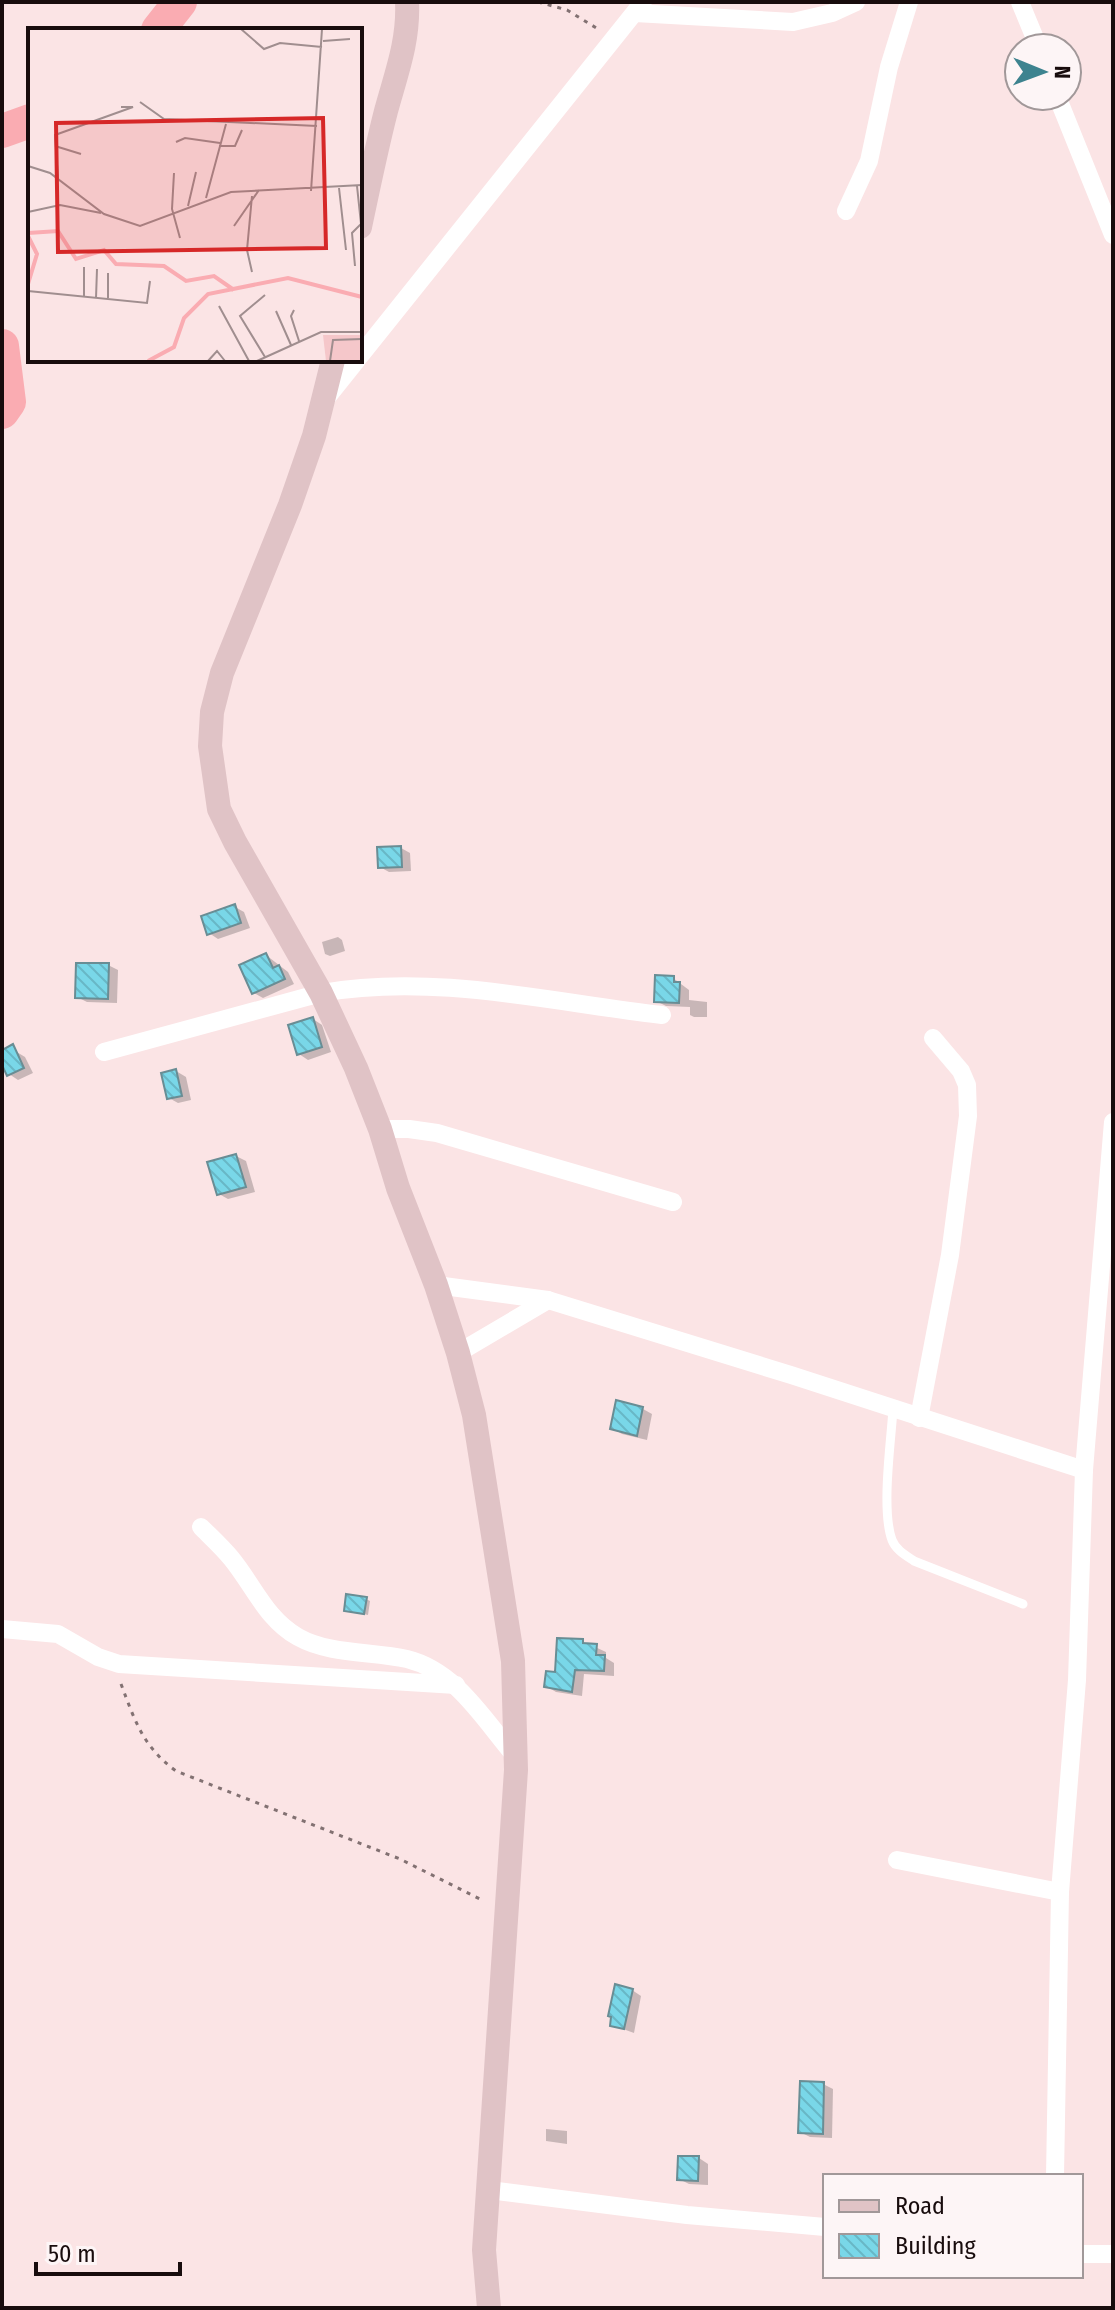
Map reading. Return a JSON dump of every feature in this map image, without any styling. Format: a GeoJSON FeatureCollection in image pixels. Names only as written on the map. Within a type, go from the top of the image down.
{"type":"FeatureCollection","features":[{"type":"Feature","properties":{"kind":"street"},"geometry":{"type":"LineString","coordinates":[[362,218],[386,112],[404,53],[407,2]]}},
{"type":"Feature","properties":{"kind":"street"},"geometry":{"type":"LineString","coordinates":[[362,353],[639,8],[793,22],[832,13],[856,2]]}},
{"type":"Feature","properties":{"kind":"street"},"geometry":{"type":"LineString","coordinates":[[846,211],[869,161],[889,67],[909,2]]}},
{"type":"Feature","properties":{"kind":"street"},"geometry":{"type":"LineString","coordinates":[[1020,2],[1032,32]]}},
{"type":"Feature","properties":{"kind":"street"},"geometry":{"type":"LineString","coordinates":[[1063,112],[1113,235]]}},
{"type":"Feature","properties":{"kind":"street"},"geometry":{"type":"LineString","coordinates":[[333,362],[325,400],[290,505],[222,673],[212,712],[210,746],[219,809],[321,993],[380,1129],[398,1188],[436,1285],[458,1353],[474,1415],[490,1500],[513,1661],[515,1756],[484,2250],[489,2308]]}},
{"type":"Feature","properties":{"kind":"street"},"geometry":{"type":"LineString","coordinates":[[325,400],[355,362]]}},
{"type":"Feature","properties":{"kind":"street"},"geometry":{"type":"LineString","coordinates":[[104,1052],[321,993],[390,985],[442,986],[662,1015]]}},
{"type":"Feature","properties":{"kind":"street"},"geometry":{"type":"LineString","coordinates":[[919,1418],[950,1255],[969,1097],[961,1071],[933,1038]]}},
{"type":"Feature","properties":{"kind":"street"},"geometry":{"type":"LineString","coordinates":[[1055,2174],[1060,1892],[1077,1680],[1084,1470],[1113,1122]]}},
{"type":"Feature","properties":{"kind":"street"},"geometry":{"type":"LineString","coordinates":[[380,1129],[437,1133],[673,1202]]}},
{"type":"Feature","properties":{"kind":"street"},"geometry":{"type":"LineString","coordinates":[[436,1285],[548,1300],[1084,1470]]}},
{"type":"Feature","properties":{"kind":"street"},"geometry":{"type":"LineString","coordinates":[[458,1353],[548,1300]]}},
{"type":"Feature","properties":{"kind":"street"},"geometry":{"type":"LineString","coordinates":[[201,1527],[232,1559],[253,1593],[277,1622],[300,1638],[324,1646],[409,1660],[437,1671],[456,1685],[515,1756]]}},
{"type":"Feature","properties":{"kind":"street"},"geometry":{"type":"LineString","coordinates":[[2,1629],[58,1634],[98,1657],[119,1664],[456,1685]]}},
{"type":"Feature","properties":{"kind":"street"},"geometry":{"type":"LineString","coordinates":[[897,1860],[1060,1892]]}},
{"type":"Feature","properties":{"kind":"street"},"geometry":{"type":"LineString","coordinates":[[489,2190],[687,2215],[823,2227]]}},
{"type":"Feature","properties":{"kind":"street"},"geometry":{"type":"LineString","coordinates":[[1083,2254],[1113,2254]]}},
{"type":"Feature","properties":{"kind":"lane"},"geometry":{"type":"LineString","coordinates":[[893,1409],[888,1508],[893,1541],[901,1553],[914,1561],[1023,1604]]}},
{"type":"Feature","properties":{"kind":"path"},"geometry":{"type":"LineString","coordinates":[[538,2],[567,10],[615,39]]}},
{"type":"Feature","properties":{"kind":"path"},"geometry":{"type":"LineString","coordinates":[[98,1657],[119,1680],[137,1727],[147,1743],[161,1760],[176,1771],[400,1859],[506,1912]]}},
{"type":"Feature","properties":{"kind":"building"},"geometry":{"type":"Polygon","coordinates":[[[401,846],[402,867],[378,868],[377,847],[401,846]]]}},
{"type":"Feature","properties":{"kind":"building"},"geometry":{"type":"Polygon","coordinates":[[[235,904],[241,923],[207,935],[201,916],[235,904]]]}},
{"type":"Feature","properties":{"kind":"building"},"geometry":{"type":"Polygon","coordinates":[[[266,953],[273,968],[279,965],[285,979],[252,994],[239,965],[266,953]]]}},
{"type":"Feature","properties":{"kind":"building"},"geometry":{"type":"Polygon","coordinates":[[[76,963],[109,963],[108,999],[75,998],[76,963]]]}},
{"type":"Feature","properties":{"kind":"building"},"geometry":{"type":"Polygon","coordinates":[[[655,975],[674,976],[674,982],[680,982],[679,1003],[654,1002],[655,975]]]}},
{"type":"Feature","properties":{"kind":"building"},"geometry":{"type":"Polygon","coordinates":[[[313,1017],[322,1047],[297,1055],[288,1025],[313,1017]]]}},
{"type":"Feature","properties":{"kind":"building"},"geometry":{"type":"Polygon","coordinates":[[[13,1044],[24,1068],[7,1076],[2,1065],[2,1050],[13,1044]]]}},
{"type":"Feature","properties":{"kind":"building"},"geometry":{"type":"Polygon","coordinates":[[[176,1069],[182,1096],[167,1099],[161,1073],[176,1069]]]}},
{"type":"Feature","properties":{"kind":"building"},"geometry":{"type":"Polygon","coordinates":[[[236,1154],[246,1187],[217,1195],[207,1162],[236,1154]]]}},
{"type":"Feature","properties":{"kind":"building"},"geometry":{"type":"Polygon","coordinates":[[[616,1400],[643,1407],[637,1436],[610,1429],[616,1400]]]}},
{"type":"Feature","properties":{"kind":"building"},"geometry":{"type":"Polygon","coordinates":[[[346,1594],[367,1597],[364,1614],[344,1611],[346,1594]]]}},
{"type":"Feature","properties":{"kind":"building"},"geometry":{"type":"Polygon","coordinates":[[[557,1638],[583,1639],[583,1643],[597,1644],[596,1655],[605,1655],[604,1671],[575,1670],[572,1692],[544,1687],[546,1671],[555,1672],[557,1638]]]}},
{"type":"Feature","properties":{"kind":"building"},"geometry":{"type":"Polygon","coordinates":[[[615,1984],[633,1989],[624,2029],[610,2026],[611,2017],[608,2016],[615,1984]]]}},
{"type":"Feature","properties":{"kind":"building"},"geometry":{"type":"Polygon","coordinates":[[[800,2081],[824,2082],[823,2134],[798,2133],[800,2081]]]}},
{"type":"Feature","properties":{"kind":"building"},"geometry":{"type":"Polygon","coordinates":[[[678,2156],[699,2156],[698,2181],[677,2180],[678,2156]]]}},
{"type":"Feature","properties":{"kind":"waterway"},"geometry":{"type":"LineString","coordinates":[[160,28],[180,2]]}},
{"type":"Feature","properties":{"kind":"waterway"},"geometry":{"type":"LineString","coordinates":[[2,131],[28,122]]}},
{"type":"Feature","properties":{"kind":"waterway"},"geometry":{"type":"LineString","coordinates":[[2,346],[9,402],[2,412]]}}]}
